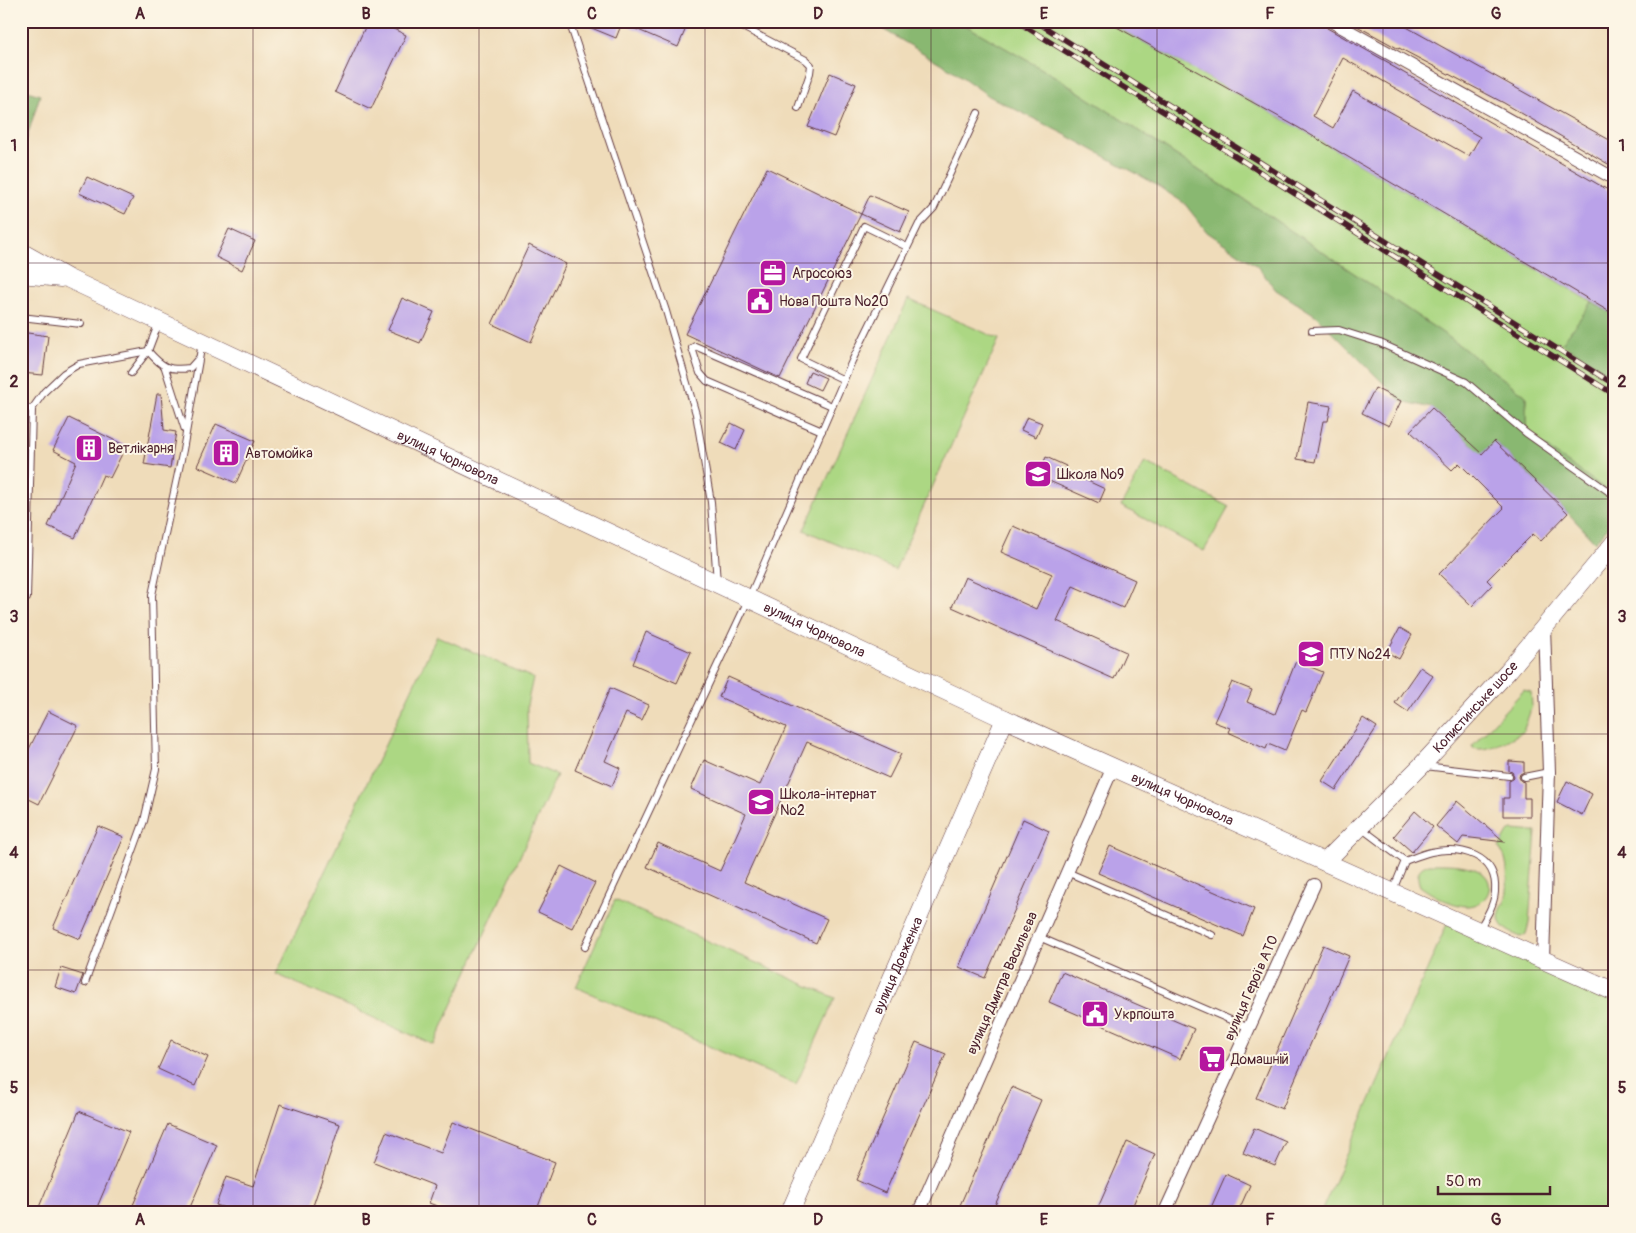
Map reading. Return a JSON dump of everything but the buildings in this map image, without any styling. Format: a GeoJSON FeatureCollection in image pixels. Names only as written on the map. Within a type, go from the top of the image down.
{"type":"FeatureCollection","features":[{"type":"Feature","properties":{"kind":"street"},"geometry":{"type":"LineString","coordinates":[[1331,21],[1615,179]]}},
{"type":"Feature","properties":{"kind":"street","name":"вулиця Чорновола"},"geometry":{"type":"LineString","coordinates":[[21,252],[69,278],[160,321],[201,350],[717,583],[1005,719],[1615,992]]}},
{"type":"Feature","properties":{"kind":"street"},"geometry":{"type":"LineString","coordinates":[[21,274],[69,278]]}},
{"type":"Feature","properties":{"kind":"street","name":"Копистинське шосе"},"geometry":{"type":"LineString","coordinates":[[1325,862],[1421,766],[1508,671],[1615,542]]}},
{"type":"Feature","properties":{"kind":"street"},"geometry":{"type":"LineString","coordinates":[[1543,960],[1549,772],[1544,627]]}},
{"type":"Feature","properties":{"kind":"street","name":"вулиця Довженка"},"geometry":{"type":"LineString","coordinates":[[790,1212],[1005,719]]}},
{"type":"Feature","properties":{"kind":"street","name":"вулиця Дмитра Васильєва"},"geometry":{"type":"LineString","coordinates":[[919,1212],[1113,767]]}},
{"type":"Feature","properties":{"kind":"street","name":"вулиця Героїв АТО"},"geometry":{"type":"LineString","coordinates":[[1165,1212],[1314,886]]}},
{"type":"Feature","properties":{"kind":"lane"},"geometry":{"type":"LineString","coordinates":[[569,21],[666,312],[696,414],[711,502],[717,583]]}},
{"type":"Feature","properties":{"kind":"lane"},"geometry":{"type":"LineString","coordinates":[[731,21],[806,60],[811,65],[798,108]]}},
{"type":"Feature","properties":{"kind":"lane"},"geometry":{"type":"LineString","coordinates":[[585,947],[749,598],[844,380],[907,247],[919,224],[934,208],[978,113]]}},
{"type":"Feature","properties":{"kind":"lane"},"geometry":{"type":"LineString","coordinates":[[844,380],[800,359],[864,226],[907,247]]}},
{"type":"Feature","properties":{"kind":"lane"},"geometry":{"type":"LineString","coordinates":[[21,317],[82,324]]}},
{"type":"Feature","properties":{"kind":"lane"},"geometry":{"type":"LineString","coordinates":[[131,373],[148,351],[160,321]]}},
{"type":"Feature","properties":{"kind":"lane"},"geometry":{"type":"LineString","coordinates":[[1312,331],[1339,330],[1380,343],[1466,382],[1526,433],[1615,496]]}},
{"type":"Feature","properties":{"kind":"lane"},"geometry":{"type":"LineString","coordinates":[[822,431],[707,381],[700,373],[692,348],[695,346],[832,406]]}},
{"type":"Feature","properties":{"kind":"lane"},"geometry":{"type":"LineString","coordinates":[[165,368],[178,370],[190,368],[201,350]]}},
{"type":"Feature","properties":{"kind":"lane"},"geometry":{"type":"LineString","coordinates":[[85,984],[144,821],[156,769],[152,595],[186,433],[201,350]]}},
{"type":"Feature","properties":{"kind":"lane"},"geometry":{"type":"LineString","coordinates":[[148,351],[165,368],[186,433]]}},
{"type":"Feature","properties":{"kind":"lane"},"geometry":{"type":"LineString","coordinates":[[27,598],[32,409],[44,392],[64,373],[79,364],[148,351]]}},
{"type":"Feature","properties":{"kind":"lane"},"geometry":{"type":"LineString","coordinates":[[21,408],[32,409]]}},
{"type":"Feature","properties":{"kind":"lane"},"geometry":{"type":"LineString","coordinates":[[1421,766],[1509,776]]}},
{"type":"Feature","properties":{"kind":"lane"},"geometry":{"type":"LineString","coordinates":[[1524,777],[1549,772]]}},
{"type":"Feature","properties":{"kind":"lane"},"geometry":{"type":"LineString","coordinates":[[1360,827],[1405,861]]}},
{"type":"Feature","properties":{"kind":"lane"},"geometry":{"type":"LineString","coordinates":[[1392,892],[1405,861],[1431,852],[1452,851],[1469,853],[1482,859],[1491,868],[1495,878],[1495,892],[1491,909],[1478,931]]}},
{"type":"Feature","properties":{"kind":"lane"},"geometry":{"type":"LineString","coordinates":[[1067,872],[1212,935]]}},
{"type":"Feature","properties":{"kind":"lane"},"geometry":{"type":"LineString","coordinates":[[1039,937],[1250,1028]]}},
{"type":"Feature","properties":{"kind":"green space"},"geometry":{"type":"Polygon","coordinates":[[[869,21],[958,21],[1056,77],[1269,216],[1447,336],[1526,396],[1526,433],[1615,496],[1615,519],[1595,542],[1495,442],[1480,456],[1474,447],[1432,408],[1401,401],[1315,315],[1276,290],[1257,266],[1207,232],[1184,203],[1150,181],[989,96],[952,70],[869,21]]]}},
{"type":"Feature","properties":{"kind":"green space"},"geometry":{"type":"Polygon","coordinates":[[[958,21],[1106,21],[1299,128],[1592,302],[1563,343],[1615,378],[1615,496],[1526,433],[1526,396],[1447,336],[1269,216],[1056,77],[958,21]]]}},
{"type":"Feature","properties":{"kind":"green space"},"geometry":{"type":"Polygon","coordinates":[[[21,89],[40,95],[21,157],[21,89]]]}},
{"type":"Feature","properties":{"kind":"green space"},"geometry":{"type":"Polygon","coordinates":[[[908,299],[999,339],[895,570],[804,530],[908,299]]]}},
{"type":"Feature","properties":{"kind":"green space"},"geometry":{"type":"Polygon","coordinates":[[[1592,302],[1615,315],[1615,378],[1562,343],[1592,302]]]}},
{"type":"Feature","properties":{"kind":"green space"},"geometry":{"type":"Polygon","coordinates":[[[1145,462],[1229,507],[1204,551],[1121,506],[1145,462]]]}},
{"type":"Feature","properties":{"kind":"green space"},"geometry":{"type":"Polygon","coordinates":[[[437,636],[533,678],[527,705],[528,763],[557,775],[434,1045],[276,974],[437,636]]]}},
{"type":"Feature","properties":{"kind":"green space"},"geometry":{"type":"Polygon","coordinates":[[[1524,690],[1531,692],[1532,706],[1523,732],[1492,747],[1485,749],[1473,748],[1472,746],[1524,690]]]}},
{"type":"Feature","properties":{"kind":"green space"},"geometry":{"type":"Polygon","coordinates":[[[1513,830],[1536,832],[1529,923],[1526,934],[1521,937],[1507,930],[1499,919],[1506,899],[1507,867],[1505,858],[1499,848],[1508,832],[1513,830]]]}},
{"type":"Feature","properties":{"kind":"green space"},"geometry":{"type":"Polygon","coordinates":[[[1429,864],[1461,865],[1473,868],[1485,875],[1489,881],[1488,893],[1485,898],[1474,905],[1454,904],[1442,899],[1420,886],[1418,872],[1429,864]]]}},
{"type":"Feature","properties":{"kind":"green space"},"geometry":{"type":"Polygon","coordinates":[[[615,900],[835,998],[796,1085],[576,987],[615,900]]]}},
{"type":"Feature","properties":{"kind":"green space"},"geometry":{"type":"Polygon","coordinates":[[[1447,924],[1615,1000],[1615,1212],[1321,1212],[1447,924]]]}},
{"type":"Feature","properties":{"kind":"railway"},"geometry":{"type":"LineString","coordinates":[[1016,21],[1615,395]]}},
{"type":"Feature","properties":{"kind":"railway"},"geometry":{"type":"LineString","coordinates":[[1035,21],[1615,385]]}},
{"type":"Feature","properties":{"kind":"place","name":"Агросоюз"},"geometry":{"type":"Point","coordinates":[773,273]}},
{"type":"Feature","properties":{"kind":"place","name":"Нова Пошта №20"},"geometry":{"type":"Point","coordinates":[760,301]}},
{"type":"Feature","properties":{"kind":"place","name":"Ветлікарня"},"geometry":{"type":"Point","coordinates":[89,448]}},
{"type":"Feature","properties":{"kind":"place","name":"Автомойка"},"geometry":{"type":"Point","coordinates":[226,453]}},
{"type":"Feature","properties":{"kind":"place","name":"Школа №9"},"geometry":{"type":"Point","coordinates":[1038,474]}},
{"type":"Feature","properties":{"kind":"place","name":"ПТУ №24"},"geometry":{"type":"Point","coordinates":[1311,654]}},
{"type":"Feature","properties":{"kind":"place","name":"Школа-інтернат №2"},"geometry":{"type":"Point","coordinates":[761,802]}},
{"type":"Feature","properties":{"kind":"place","name":"Укрпошта"},"geometry":{"type":"Point","coordinates":[1095,1014]}},
{"type":"Feature","properties":{"kind":"place","name":"Домашній"},"geometry":{"type":"Point","coordinates":[1212,1059]}}]}
